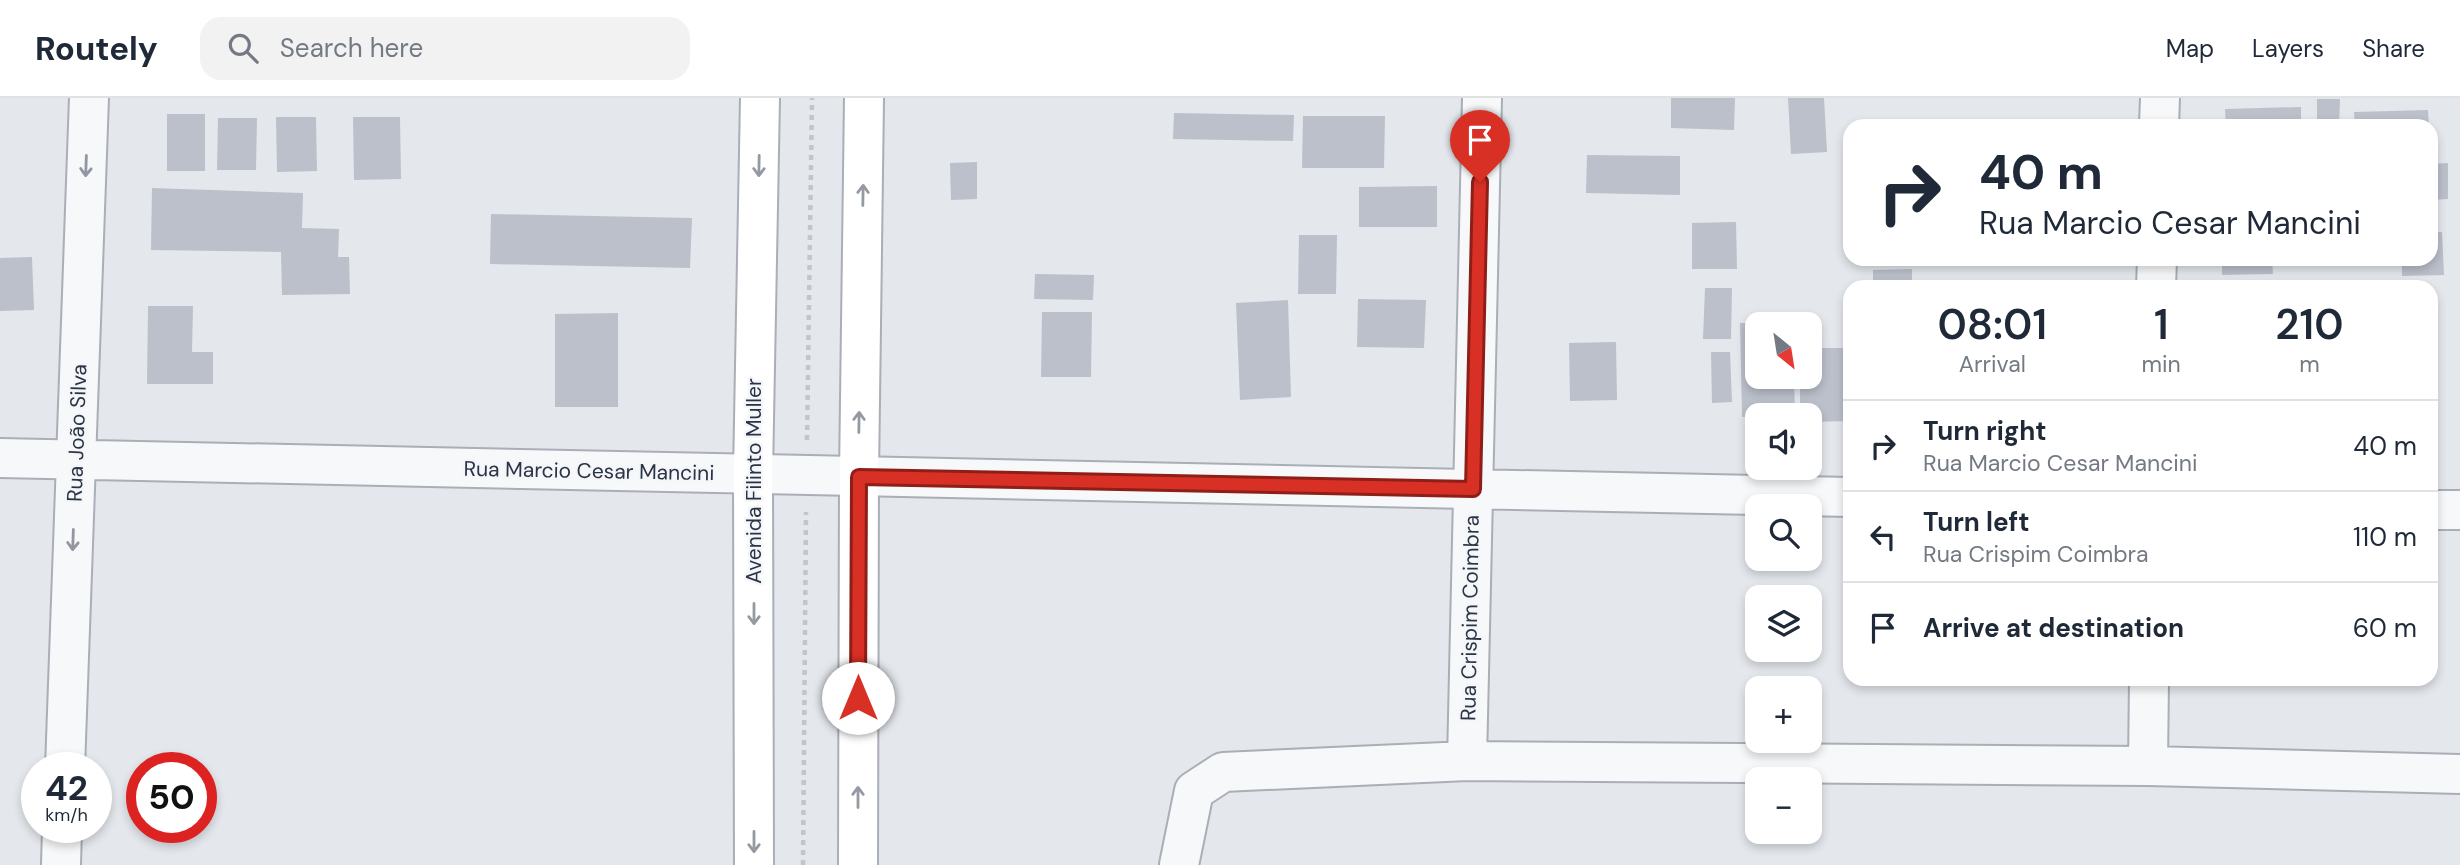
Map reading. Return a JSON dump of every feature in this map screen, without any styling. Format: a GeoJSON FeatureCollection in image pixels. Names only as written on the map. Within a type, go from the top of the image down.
{"type":"FeatureCollection","features":[{"type":"Feature","properties":{"kind":"main road","name":"Avenida Filinto Muller"},"geometry":{"type":"LineString","coordinates":[[754,865],[753,474],[760,98]]}},
{"type":"Feature","properties":{"kind":"main road"},"geometry":{"type":"LineString","coordinates":[[858,865],[864,98]]}},
{"type":"Feature","properties":{"kind":"street","name":"Rua João Silva"},"geometry":{"type":"LineString","coordinates":[[66,752],[89,98]]}},
{"type":"Feature","properties":{"kind":"street","name":"Rua Crispim Coimbra"},"geometry":{"type":"LineString","coordinates":[[1467,761],[1482,98]]}},
{"type":"Feature","properties":{"kind":"street"},"geometry":{"type":"LineString","coordinates":[[2159,119],[2160,98]]}},
{"type":"Feature","properties":{"kind":"street","name":"Rua Marcio Cesar Mancini"},"geometry":{"type":"LineString","coordinates":[[0,458],[1843,498]]}},
{"type":"Feature","properties":{"kind":"street"},"geometry":{"type":"LineString","coordinates":[[2438,510],[2460,510]]}},
{"type":"Feature","properties":{"kind":"street"},"geometry":{"type":"LineString","coordinates":[[2148,766],[2149,686]]}},
{"type":"Feature","properties":{"kind":"street"},"geometry":{"type":"LineString","coordinates":[[1180,865],[1194,791],[1223,772],[1467,761],[2148,766],[2460,774]]}},
{"type":"Feature","properties":{"kind":"street"},"geometry":{"type":"LineString","coordinates":[[61,865],[62,843]]}},
{"type":"Feature","properties":{"kind":"building"},"geometry":{"type":"Polygon","coordinates":[[[1671,98],[1735,98],[1734,130],[1671,128],[1671,98]]]}},
{"type":"Feature","properties":{"kind":"building"},"geometry":{"type":"Polygon","coordinates":[[[1788,98],[1824,98],[1827,152],[1791,154],[1788,98]]]}},
{"type":"Feature","properties":{"kind":"building"},"geometry":{"type":"Polygon","coordinates":[[[2317,99],[2340,99],[2339,119],[2317,119],[2317,99]]]}},
{"type":"Feature","properties":{"kind":"building"},"geometry":{"type":"Polygon","coordinates":[[[2301,107],[2301,119],[2226,119],[2225,109],[2301,107]]]}},
{"type":"Feature","properties":{"kind":"building"},"geometry":{"type":"Polygon","coordinates":[[[2428,110],[2429,119],[2354,119],[2354,112],[2428,110]]]}},
{"type":"Feature","properties":{"kind":"building"},"geometry":{"type":"Polygon","coordinates":[[[1174,113],[1294,115],[1293,141],[1173,139],[1174,113]]]}},
{"type":"Feature","properties":{"kind":"building"},"geometry":{"type":"Polygon","coordinates":[[[167,114],[205,114],[205,171],[167,171],[167,114]]]}},
{"type":"Feature","properties":{"kind":"building"},"geometry":{"type":"Polygon","coordinates":[[[1303,116],[1385,116],[1384,168],[1302,168],[1303,116]]]}},
{"type":"Feature","properties":{"kind":"building"},"geometry":{"type":"Polygon","coordinates":[[[276,117],[316,117],[317,171],[277,172],[276,117]]]}},
{"type":"Feature","properties":{"kind":"building"},"geometry":{"type":"Polygon","coordinates":[[[353,117],[400,117],[401,179],[354,180],[353,117]]]}},
{"type":"Feature","properties":{"kind":"building"},"geometry":{"type":"Polygon","coordinates":[[[218,118],[257,118],[256,170],[217,170],[218,118]]]}},
{"type":"Feature","properties":{"kind":"building"},"geometry":{"type":"Polygon","coordinates":[[[1587,155],[1680,156],[1680,195],[1586,193],[1587,155]]]}},
{"type":"Feature","properties":{"kind":"building"},"geometry":{"type":"Polygon","coordinates":[[[977,162],[977,199],[951,200],[950,163],[977,162]]]}},
{"type":"Feature","properties":{"kind":"building"},"geometry":{"type":"Polygon","coordinates":[[[2448,163],[2448,199],[2438,200],[2438,164],[2448,163]]]}},
{"type":"Feature","properties":{"kind":"building"},"geometry":{"type":"Polygon","coordinates":[[[1437,186],[1437,227],[1359,227],[1359,187],[1437,186]]]}},
{"type":"Feature","properties":{"kind":"building"},"geometry":{"type":"Polygon","coordinates":[[[152,188],[303,193],[302,228],[339,229],[338,257],[349,257],[350,294],[282,295],[281,252],[151,250],[152,188]]]}},
{"type":"Feature","properties":{"kind":"building"},"geometry":{"type":"Polygon","coordinates":[[[491,214],[692,218],[690,268],[490,264],[491,214]]]}},
{"type":"Feature","properties":{"kind":"building"},"geometry":{"type":"Polygon","coordinates":[[[1736,222],[1737,269],[1692,269],[1692,223],[1736,222]]]}},
{"type":"Feature","properties":{"kind":"building"},"geometry":{"type":"Polygon","coordinates":[[[2438,232],[2442,232],[2444,275],[2402,276],[2402,266],[2438,266],[2438,232]]]}},
{"type":"Feature","properties":{"kind":"building"},"geometry":{"type":"Polygon","coordinates":[[[1299,235],[1337,235],[1336,294],[1298,294],[1299,235]]]}},
{"type":"Feature","properties":{"kind":"building"},"geometry":{"type":"Polygon","coordinates":[[[32,257],[34,310],[0,311],[0,258],[32,257]]]}},
{"type":"Feature","properties":{"kind":"building"},"geometry":{"type":"Polygon","coordinates":[[[2222,266],[2272,266],[2273,274],[2222,275],[2222,266]]]}},
{"type":"Feature","properties":{"kind":"building"},"geometry":{"type":"Polygon","coordinates":[[[1912,269],[1912,280],[1873,280],[1873,270],[1912,269]]]}},
{"type":"Feature","properties":{"kind":"building"},"geometry":{"type":"Polygon","coordinates":[[[1035,274],[1094,275],[1093,300],[1034,299],[1035,274]]]}},
{"type":"Feature","properties":{"kind":"building"},"geometry":{"type":"Polygon","coordinates":[[[1705,288],[1732,288],[1731,339],[1703,339],[1705,288]]]}},
{"type":"Feature","properties":{"kind":"building"},"geometry":{"type":"Polygon","coordinates":[[[1358,299],[1426,300],[1424,348],[1357,347],[1358,299]]]}},
{"type":"Feature","properties":{"kind":"building"},"geometry":{"type":"Polygon","coordinates":[[[1288,300],[1291,397],[1240,400],[1236,303],[1288,300]]]}},
{"type":"Feature","properties":{"kind":"building"},"geometry":{"type":"Polygon","coordinates":[[[148,306],[193,306],[192,352],[213,352],[213,384],[147,384],[148,306]]]}},
{"type":"Feature","properties":{"kind":"building"},"geometry":{"type":"Polygon","coordinates":[[[1042,312],[1092,312],[1091,377],[1041,377],[1042,312]]]}},
{"type":"Feature","properties":{"kind":"building"},"geometry":{"type":"Polygon","coordinates":[[[618,313],[618,407],[555,407],[555,314],[618,313]]]}},
{"type":"Feature","properties":{"kind":"building"},"geometry":{"type":"Polygon","coordinates":[[[1740,323],[1745,323],[1745,389],[1794,389],[1795,403],[1745,403],[1745,417],[1742,417],[1740,323]]]}},
{"type":"Feature","properties":{"kind":"building"},"geometry":{"type":"Polygon","coordinates":[[[1616,342],[1617,400],[1570,401],[1569,343],[1616,342]]]}},
{"type":"Feature","properties":{"kind":"building"},"geometry":{"type":"Polygon","coordinates":[[[1822,348],[1843,348],[1843,421],[1822,422],[1822,403],[1800,403],[1800,389],[1822,389],[1822,348]]]}},
{"type":"Feature","properties":{"kind":"building"},"geometry":{"type":"Polygon","coordinates":[[[1711,352],[1730,352],[1732,402],[1712,403],[1711,352]]]}},
{"type":"Feature","properties":{"kind":"route"},"geometry":{"type":"LineString","coordinates":[[858,698],[859,477],[1473,489],[1480,182]]}}]}
